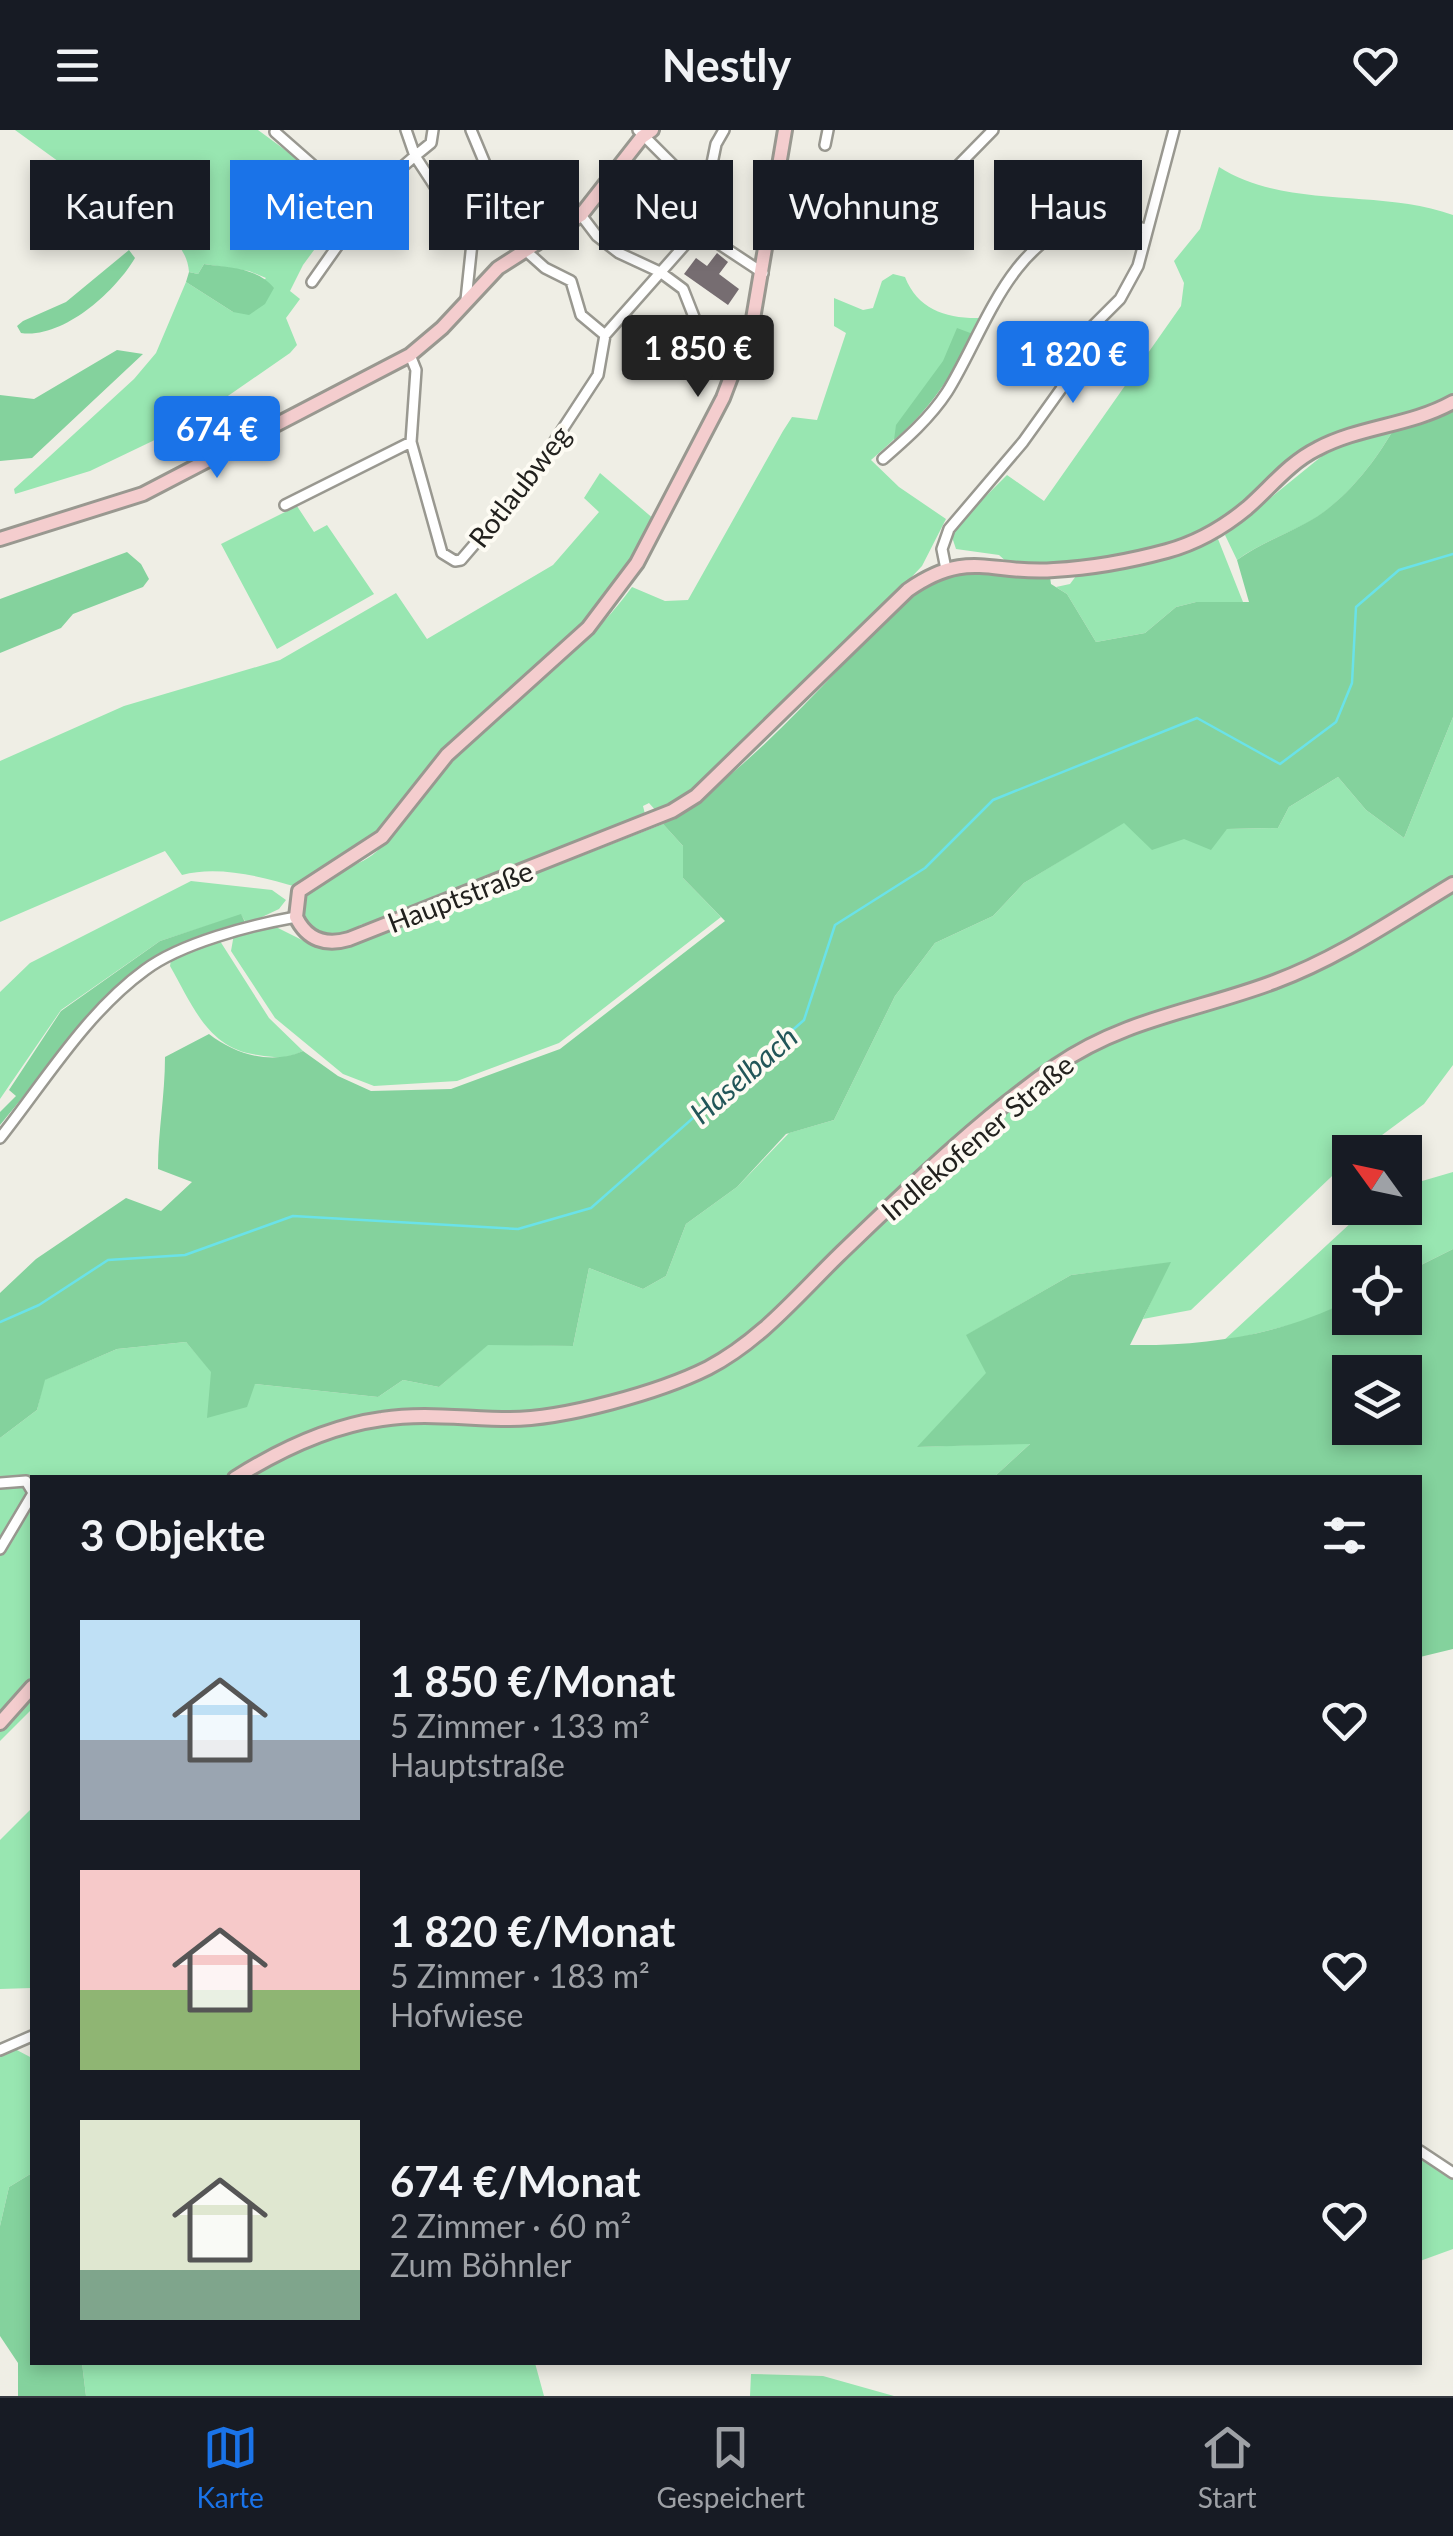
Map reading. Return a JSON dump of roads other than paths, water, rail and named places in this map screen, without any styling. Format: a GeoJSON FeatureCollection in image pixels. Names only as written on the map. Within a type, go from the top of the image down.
{"type":"FeatureCollection","features":[{"type":"Feature","properties":{"kind":"street"},"geometry":{"type":"LineString","coordinates":[[406,130],[414,156],[429,179]]}},
{"type":"Feature","properties":{"kind":"street"},"geometry":{"type":"LineString","coordinates":[[409,160],[430,143],[434,130]]}},
{"type":"Feature","properties":{"kind":"street"},"geometry":{"type":"LineString","coordinates":[[471,130],[484,160]]}},
{"type":"Feature","properties":{"kind":"street"},"geometry":{"type":"LineString","coordinates":[[713,160],[724,130]]}},
{"type":"Feature","properties":{"kind":"street"},"geometry":{"type":"LineString","coordinates":[[780,160],[785,130]]}},
{"type":"Feature","properties":{"kind":"street"},"geometry":{"type":"LineString","coordinates":[[825,145],[828,130]]}},
{"type":"Feature","properties":{"kind":"street"},"geometry":{"type":"LineString","coordinates":[[964,160],[993,130]]}},
{"type":"Feature","properties":{"kind":"street"},"geometry":{"type":"LineString","coordinates":[[946,569],[942,548],[948,529],[992,483],[1061,389],[1092,328],[1120,299],[1138,266],[1174,130]]}},
{"type":"Feature","properties":{"kind":"street"},"geometry":{"type":"LineString","coordinates":[[275,132],[306,160]]}},
{"type":"Feature","properties":{"kind":"street"},"geometry":{"type":"LineString","coordinates":[[625,160],[644,132],[671,160]]}},
{"type":"Feature","properties":{"kind":"street"},"geometry":{"type":"LineString","coordinates":[[0,539],[142,494],[410,356],[498,268],[581,215],[599,195]]}},
{"type":"Feature","properties":{"kind":"street"},"geometry":{"type":"LineString","coordinates":[[581,215],[597,236],[619,253],[660,272],[683,289],[706,350],[737,362]]}},
{"type":"Feature","properties":{"kind":"street"},"geometry":{"type":"LineString","coordinates":[[1142,228],[1146,229]]}},
{"type":"Feature","properties":{"kind":"street"},"geometry":{"type":"LineString","coordinates":[[312,282],[335,250]]}},
{"type":"Feature","properties":{"kind":"street"},"geometry":{"type":"LineString","coordinates":[[466,300],[471,250]]}},
{"type":"Feature","properties":{"kind":"street","name":"Rotlaubweg"},"geometry":{"type":"LineString","coordinates":[[410,356],[416,370],[411,442],[442,553],[455,562],[461,560],[528,482],[598,375],[605,335],[680,250]]}},
{"type":"Feature","properties":{"kind":"street"},"geometry":{"type":"LineString","coordinates":[[728,250],[763,273]]}},
{"type":"Feature","properties":{"kind":"street"},"geometry":{"type":"LineString","coordinates":[[0,1138],[98,1013],[146,968],[210,940],[296,917],[299,891],[382,838],[447,755],[588,628],[637,562],[723,398],[753,319],[766,250]]}},
{"type":"Feature","properties":{"kind":"street"},"geometry":{"type":"LineString","coordinates":[[883,459],[945,395],[1011,278],[1037,250]]}},
{"type":"Feature","properties":{"kind":"street"},"geometry":{"type":"LineString","coordinates":[[526,252],[545,268],[571,281],[581,315],[605,335]]}},
{"type":"Feature","properties":{"kind":"street","name":"Hauptstraße"},"geometry":{"type":"LineString","coordinates":[[296,917],[301,928],[318,940],[334,944],[672,811],[696,796],[908,590],[946,569],[977,564],[1050,571],[1122,562],[1172,550],[1216,530],[1312,451],[1347,435],[1430,415],[1453,402]]}},
{"type":"Feature","properties":{"kind":"street"},"geometry":{"type":"LineString","coordinates":[[284,505],[411,442]]}},
{"type":"Feature","properties":{"kind":"street","name":"Indlekofener Straße"},"geometry":{"type":"LineString","coordinates":[[241,1475],[298,1445],[382,1419],[439,1415],[514,1419],[584,1409],[706,1369],[743,1346],[780,1314],[909,1188],[1024,1090],[1090,1045],[1150,1018],[1272,983],[1332,958],[1453,884]]}},
{"type":"Feature","properties":{"kind":"street"},"geometry":{"type":"LineString","coordinates":[[0,1483],[26,1481],[30,1489]]}},
{"type":"Feature","properties":{"kind":"street"},"geometry":{"type":"LineString","coordinates":[[0,1549],[30,1496]]}},
{"type":"Feature","properties":{"kind":"street"},"geometry":{"type":"LineString","coordinates":[[0,1724],[30,1689]]}},
{"type":"Feature","properties":{"kind":"street"},"geometry":{"type":"LineString","coordinates":[[0,2050],[30,2037]]}},
{"type":"Feature","properties":{"kind":"street"},"geometry":{"type":"LineString","coordinates":[[1422,2153],[1453,2172]]}},
{"type":"Feature","properties":{"kind":"waterway","name":"Haselbach"},"geometry":{"type":"LineString","coordinates":[[0,1322],[39,1305],[108,1260],[185,1255],[293,1216],[518,1229],[591,1208],[804,1020],[835,925],[925,868],[993,800],[1197,718],[1280,764],[1336,722],[1352,683],[1356,607],[1399,570],[1453,554]]}}]}
